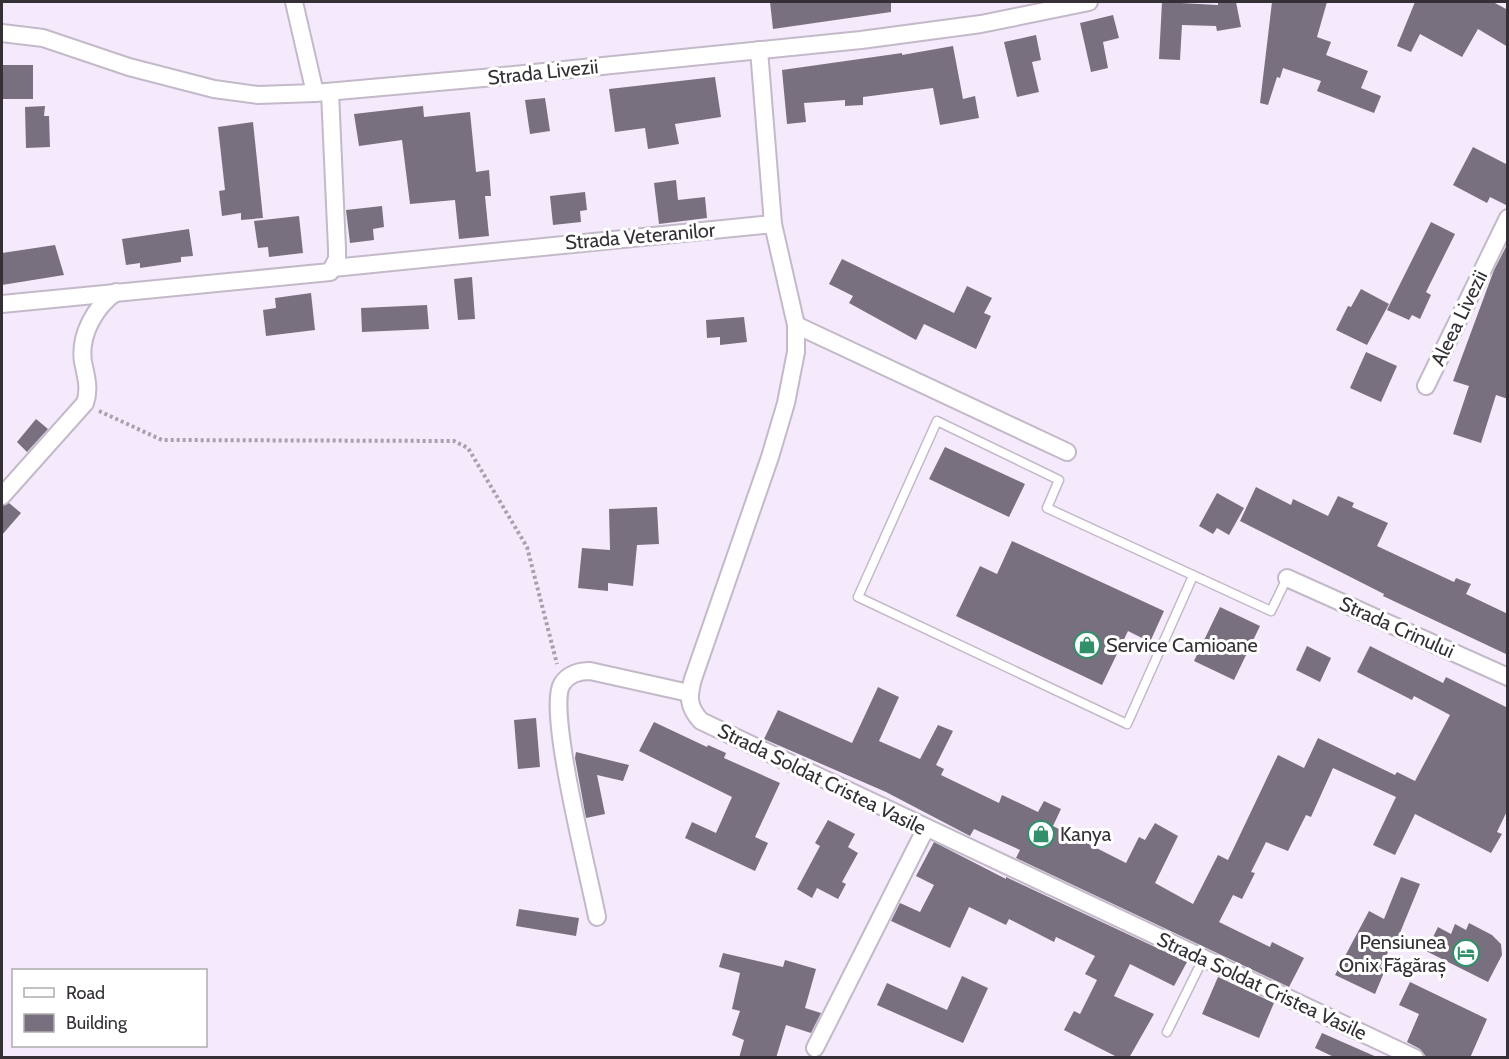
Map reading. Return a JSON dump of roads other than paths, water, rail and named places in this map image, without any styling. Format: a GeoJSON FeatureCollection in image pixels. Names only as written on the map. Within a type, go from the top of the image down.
{"type":"FeatureCollection","features":[{"type":"Feature","properties":{"kind":"street"},"geometry":{"type":"LineString","coordinates":[[294,2],[323,93],[337,249],[337,259],[333,268]]}},
{"type":"Feature","properties":{"kind":"street","name":"Strada Livezii"},"geometry":{"type":"LineString","coordinates":[[2,33],[43,38],[129,67],[213,89],[258,95],[323,93],[759,50],[959,27],[1089,2]]}},
{"type":"Feature","properties":{"kind":"street"},"geometry":{"type":"LineString","coordinates":[[597,917],[561,732],[558,700],[562,684],[576,673],[590,671],[689,693],[775,440],[794,367],[796,325],[773,224],[759,50]]}},
{"type":"Feature","properties":{"kind":"street","name":"Aleea Livezii"},"geometry":{"type":"LineString","coordinates":[[1426,386],[1508,218]]}},
{"type":"Feature","properties":{"kind":"street","name":"Strada Veteranilor"},"geometry":{"type":"LineString","coordinates":[[2,304],[308,276],[324,274],[333,268],[773,224]]}},
{"type":"Feature","properties":{"kind":"street"},"geometry":{"type":"LineString","coordinates":[[2,496],[85,403],[87,385],[82,354],[85,334],[97,311],[116,292]]}},
{"type":"Feature","properties":{"kind":"street"},"geometry":{"type":"LineString","coordinates":[[796,325],[1067,452]]}},
{"type":"Feature","properties":{"kind":"street","name":"Strada Crinului"},"geometry":{"type":"LineString","coordinates":[[1287,578],[1508,677]]}},
{"type":"Feature","properties":{"kind":"street","name":"Strada Soldat Cristea Vasile"},"geometry":{"type":"LineString","coordinates":[[689,693],[691,708],[701,721],[1415,1058]]}},
{"type":"Feature","properties":{"kind":"street"},"geometry":{"type":"LineString","coordinates":[[815,1048],[926,828]]}},
{"type":"Feature","properties":{"kind":"lane"},"geometry":{"type":"LineString","coordinates":[[1193,576],[1127,724],[858,597],[938,421],[1059,480],[1047,508],[1270,611],[1287,578]]}},
{"type":"Feature","properties":{"kind":"lane"},"geometry":{"type":"LineString","coordinates":[[1167,1032],[1203,959]]}},
{"type":"Feature","properties":{"kind":"place","name":"Service Camioane"},"geometry":{"type":"Point","coordinates":[1087,645]}},
{"type":"Feature","properties":{"kind":"place","name":"Kanya"},"geometry":{"type":"Point","coordinates":[1041,834]}},
{"type":"Feature","properties":{"kind":"place","name":"Pensiunea Onix Făgăraș"},"geometry":{"type":"Point","coordinates":[1466,953]}}]}
